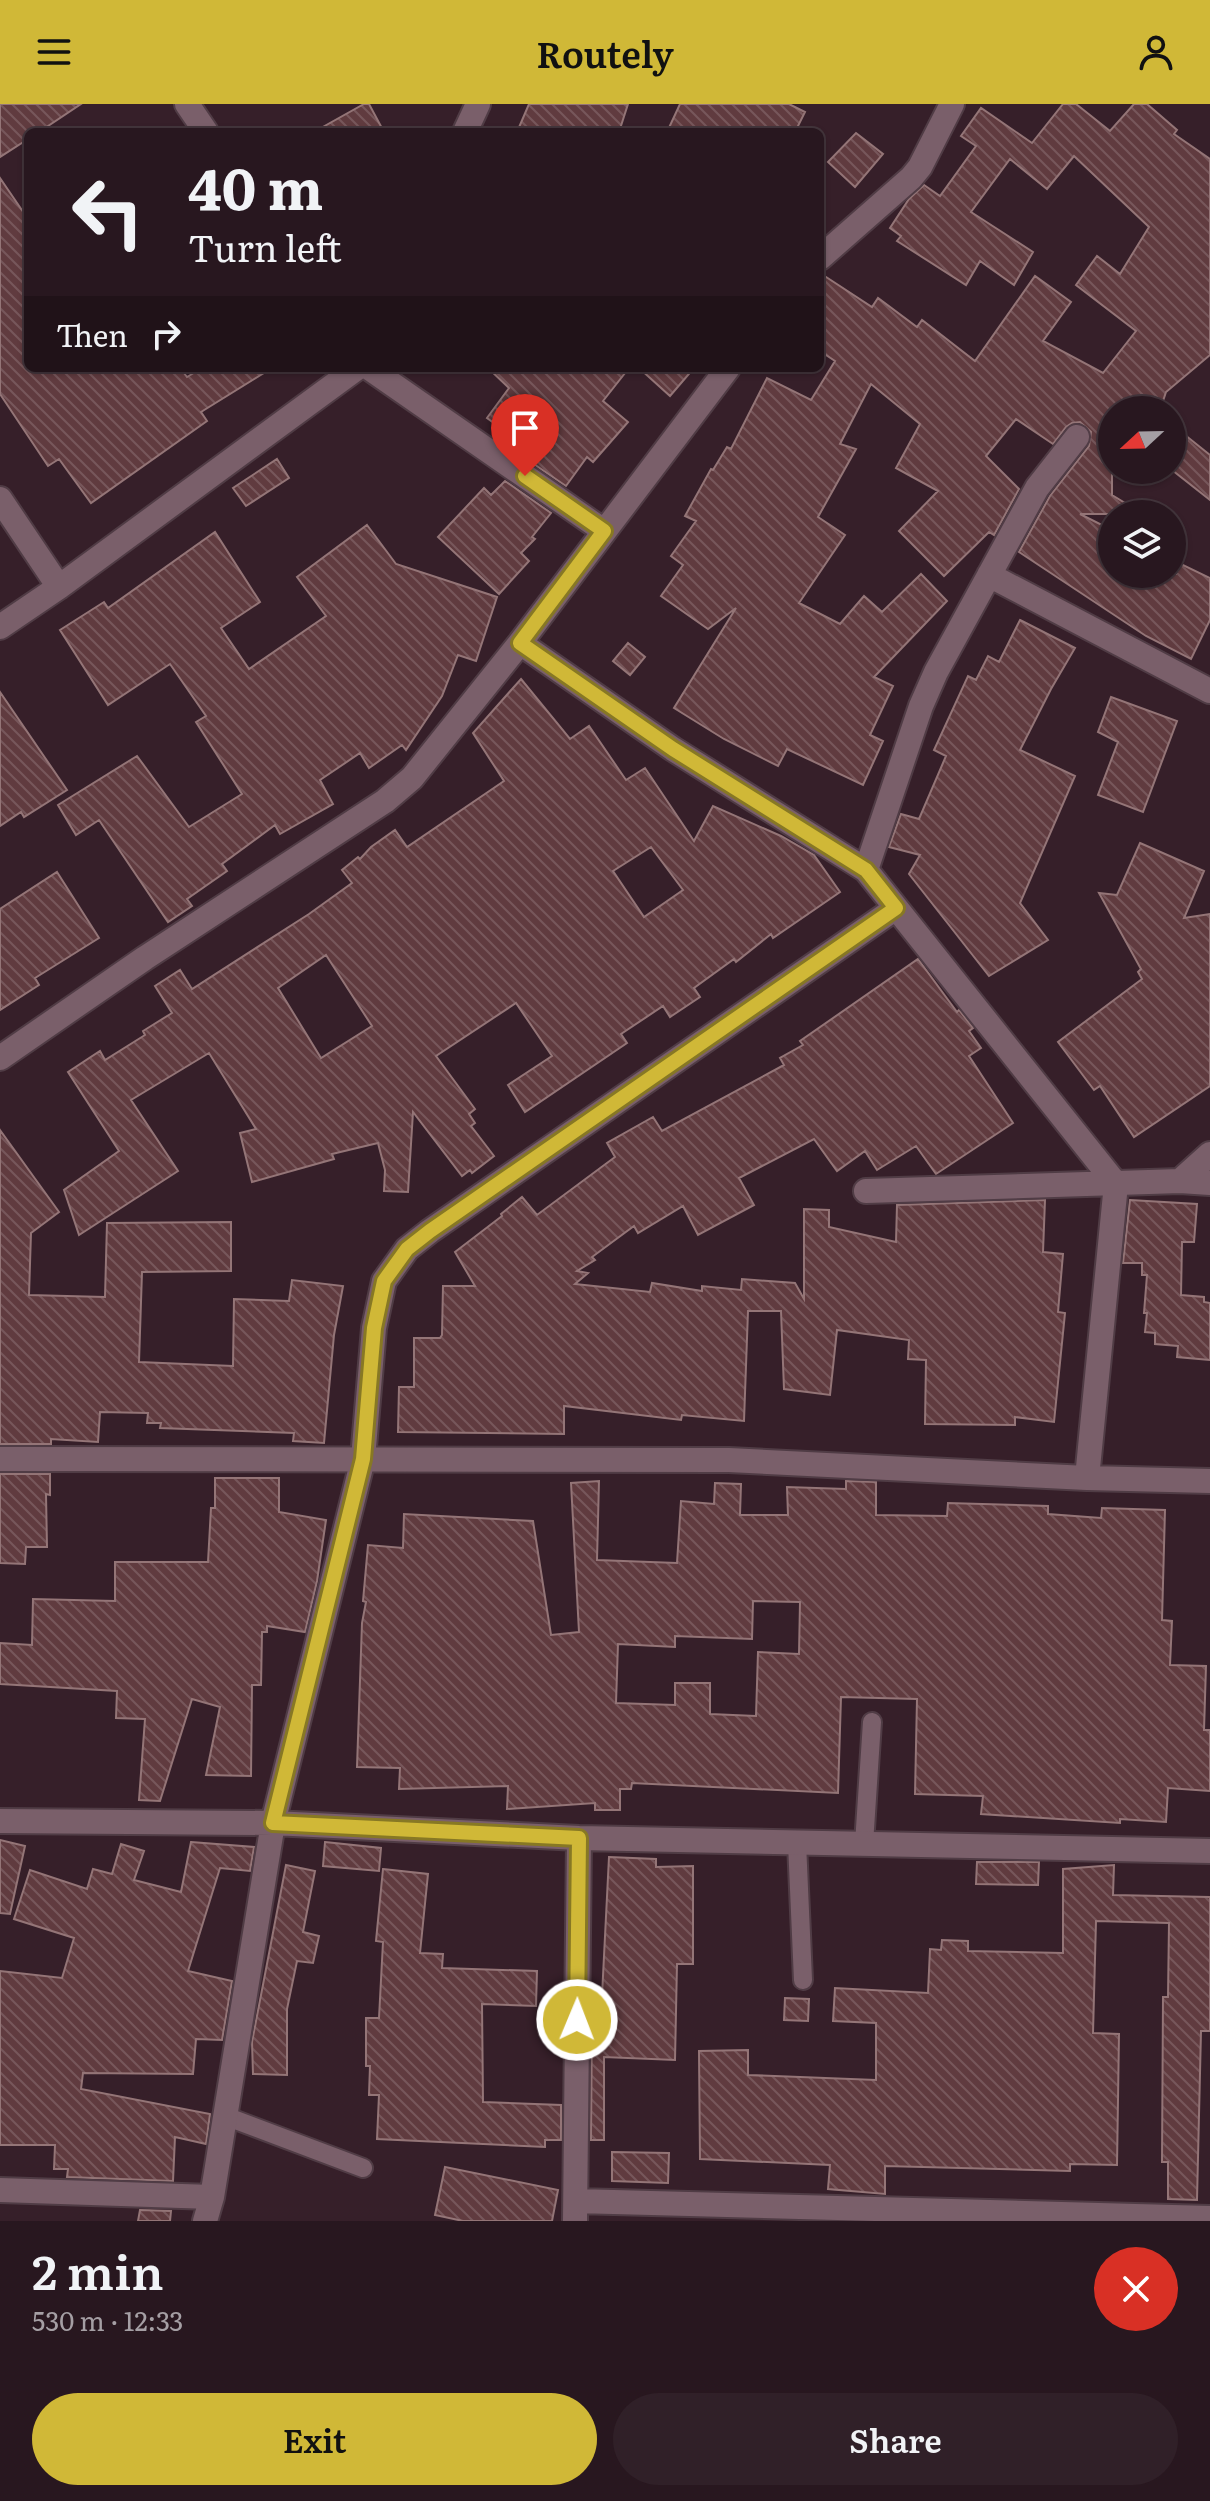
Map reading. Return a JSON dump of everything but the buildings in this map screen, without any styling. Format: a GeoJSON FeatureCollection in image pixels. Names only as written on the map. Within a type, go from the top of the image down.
{"type":"FeatureCollection","features":[{"type":"Feature","properties":{"kind":"street"},"geometry":{"type":"LineString","coordinates":[[187,104],[203,128]]}},
{"type":"Feature","properties":{"kind":"street"},"geometry":{"type":"LineString","coordinates":[[467,128],[478,104]]}},
{"type":"Feature","properties":{"kind":"street"},"geometry":{"type":"LineString","coordinates":[[824,254],[911,178],[920,167],[952,104]]}},
{"type":"Feature","properties":{"kind":"street"},"geometry":{"type":"LineString","coordinates":[[0,627],[352,372]]}},
{"type":"Feature","properties":{"kind":"street"},"geometry":{"type":"LineString","coordinates":[[375,372],[604,531]]}},
{"type":"Feature","properties":{"kind":"street"},"geometry":{"type":"LineString","coordinates":[[0,1058],[145,958],[385,801],[412,778],[520,643],[725,372]]}},
{"type":"Feature","properties":{"kind":"street"},"geometry":{"type":"LineString","coordinates":[[866,870],[921,706],[936,672],[1037,488],[1077,437]]}},
{"type":"Feature","properties":{"kind":"street"},"geometry":{"type":"LineString","coordinates":[[0,499],[59,587]]}},
{"type":"Feature","properties":{"kind":"street"},"geometry":{"type":"LineString","coordinates":[[989,575],[1210,691]]}},
{"type":"Feature","properties":{"kind":"street"},"geometry":{"type":"LineString","coordinates":[[520,643],[673,749],[866,870],[1116,1184],[1087,1478]]}},
{"type":"Feature","properties":{"kind":"street"},"geometry":{"type":"LineString","coordinates":[[0,2190],[208,2209],[273,1823],[363,1459],[374,1328],[384,1281],[407,1249],[430,1231],[896,908]]}},
{"type":"Feature","properties":{"kind":"street"},"geometry":{"type":"LineString","coordinates":[[1180,1181],[1210,1154]]}},
{"type":"Feature","properties":{"kind":"street"},"geometry":{"type":"LineString","coordinates":[[866,1191],[1180,1181],[1210,1183]]}},
{"type":"Feature","properties":{"kind":"street"},"geometry":{"type":"LineString","coordinates":[[0,1459],[729,1460],[1210,1481]]}},
{"type":"Feature","properties":{"kind":"street"},"geometry":{"type":"LineString","coordinates":[[0,1821],[273,1823],[579,1838],[1210,1851]]}},
{"type":"Feature","properties":{"kind":"street"},"geometry":{"type":"LineString","coordinates":[[579,1838],[576,2211],[1210,2218]]}},
{"type":"Feature","properties":{"kind":"lane"},"geometry":{"type":"LineString","coordinates":[[864,1844],[872,1722]]}},
{"type":"Feature","properties":{"kind":"lane"},"geometry":{"type":"LineString","coordinates":[[797,1843],[803,1980]]}},
{"type":"Feature","properties":{"kind":"lane"},"geometry":{"type":"LineString","coordinates":[[225,2116],[363,2168]]}},
{"type":"Feature","properties":{"kind":"route"},"geometry":{"type":"LineString","coordinates":[[525,476],[604,531],[520,643],[673,749],[866,870],[896,908],[430,1231],[407,1249],[384,1281],[374,1328],[363,1459],[273,1823],[579,1838],[577,2020]]}}]}
